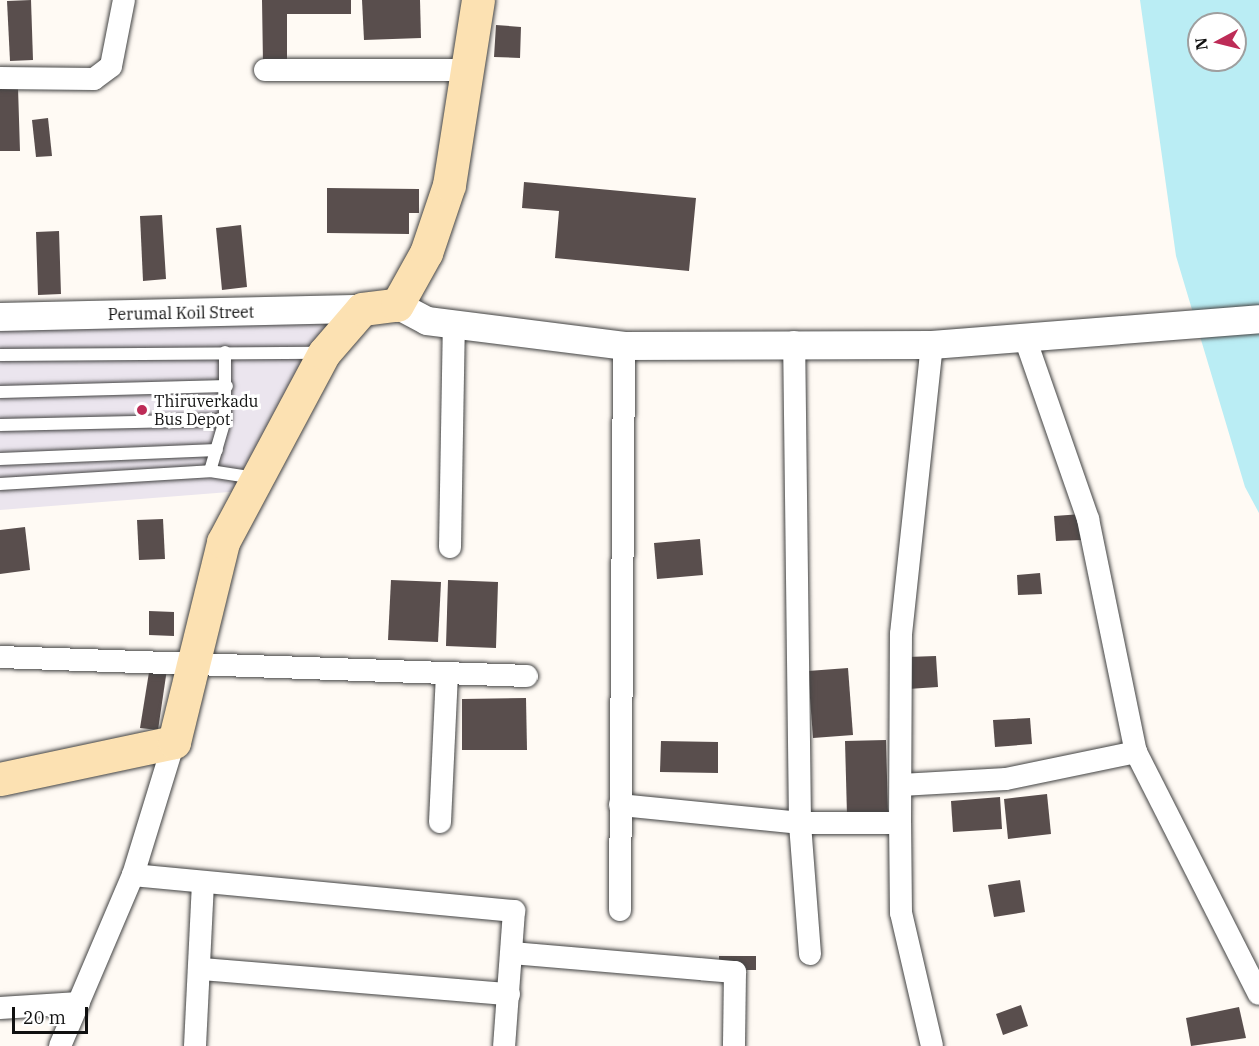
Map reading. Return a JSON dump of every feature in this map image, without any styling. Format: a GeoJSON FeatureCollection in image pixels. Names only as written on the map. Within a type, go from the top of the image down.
{"type":"FeatureCollection","features":[{"type":"Feature","properties":{"kind":"main road"},"geometry":{"type":"LineString","coordinates":[[0,779],[174,742],[191,664],[223,542],[324,353],[362,309],[397,305],[426,253],[448,185],[478,0]]}},
{"type":"Feature","properties":{"kind":"street"},"geometry":{"type":"LineString","coordinates":[[0,78],[94,79],[111,66],[120,40],[123,0]]}},
{"type":"Feature","properties":{"kind":"street"},"geometry":{"type":"LineString","coordinates":[[265,70],[468,70]]}},
{"type":"Feature","properties":{"kind":"street"},"geometry":{"type":"LineString","coordinates":[[397,305],[427,321],[624,346],[794,342],[932,345],[1259,319]]}},
{"type":"Feature","properties":{"kind":"street","name":"Perumal Koil Street"},"geometry":{"type":"LineString","coordinates":[[0,317],[362,309]]}},
{"type":"Feature","properties":{"kind":"street"},"geometry":{"type":"LineString","coordinates":[[450,548],[454,325]]}},
{"type":"Feature","properties":{"kind":"street"},"geometry":{"type":"LineString","coordinates":[[1025,338],[1088,519],[1136,752],[1259,994]]}},
{"type":"Feature","properties":{"kind":"street"},"geometry":{"type":"LineString","coordinates":[[794,342],[800,823],[810,954]]}},
{"type":"Feature","properties":{"kind":"street"},"geometry":{"type":"LineString","coordinates":[[932,345],[901,634],[900,822],[901,913],[932,1046]]}},
{"type":"Feature","properties":{"kind":"street"},"geometry":{"type":"LineString","coordinates":[[620,910],[624,346]]}},
{"type":"Feature","properties":{"kind":"street"},"geometry":{"type":"LineString","coordinates":[[0,657],[527,675]]}},
{"type":"Feature","properties":{"kind":"street"},"geometry":{"type":"LineString","coordinates":[[440,822],[447,673]]}},
{"type":"Feature","properties":{"kind":"street"},"geometry":{"type":"LineString","coordinates":[[60,1046],[133,875],[174,742]]}},
{"type":"Feature","properties":{"kind":"street"},"geometry":{"type":"LineString","coordinates":[[901,785],[1006,779],[1136,752]]}},
{"type":"Feature","properties":{"kind":"street"},"geometry":{"type":"LineString","coordinates":[[620,805],[800,823],[900,822]]}},
{"type":"Feature","properties":{"kind":"street"},"geometry":{"type":"LineString","coordinates":[[133,875],[203,885],[514,911],[507,1046]]}},
{"type":"Feature","properties":{"kind":"street"},"geometry":{"type":"LineString","coordinates":[[195,1046],[202,969],[203,885]]}},
{"type":"Feature","properties":{"kind":"street"},"geometry":{"type":"LineString","coordinates":[[512,953],[735,972],[734,1046]]}},
{"type":"Feature","properties":{"kind":"street"},"geometry":{"type":"LineString","coordinates":[[202,969],[509,994]]}},
{"type":"Feature","properties":{"kind":"street"},"geometry":{"type":"LineString","coordinates":[[0,1008],[79,1003]]}},
{"type":"Feature","properties":{"kind":"lane"},"geometry":{"type":"LineString","coordinates":[[210,471],[225,420],[225,352]]}},
{"type":"Feature","properties":{"kind":"lane"},"geometry":{"type":"LineString","coordinates":[[0,355],[324,353]]}},
{"type":"Feature","properties":{"kind":"lane"},"geometry":{"type":"LineString","coordinates":[[0,392],[226,386]]}},
{"type":"Feature","properties":{"kind":"lane"},"geometry":{"type":"LineString","coordinates":[[0,425],[225,420]]}},
{"type":"Feature","properties":{"kind":"lane"},"geometry":{"type":"LineString","coordinates":[[0,459],[217,450]]}},
{"type":"Feature","properties":{"kind":"lane"},"geometry":{"type":"LineString","coordinates":[[0,484],[210,471],[256,478]]}},
{"type":"Feature","properties":{"kind":"shaded area","name":"Thiruverkadu Bus Depot"},"geometry":{"type":"Polygon","coordinates":[[[333,314],[242,491],[0,510],[0,328],[333,314]]]}},
{"type":"Feature","properties":{"kind":"water"},"geometry":{"type":"Polygon","coordinates":[[[1140,0],[1259,0],[1259,513],[1245,487],[1176,256],[1140,0]]]}},
{"type":"Feature","properties":{"kind":"building"},"geometry":{"type":"Polygon","coordinates":[[[31,0],[33,60],[10,61],[7,1],[31,0]]]}},
{"type":"Feature","properties":{"kind":"building"},"geometry":{"type":"Polygon","coordinates":[[[262,0],[351,0],[351,14],[287,14],[287,64],[263,64],[262,0]]]}},
{"type":"Feature","properties":{"kind":"building"},"geometry":{"type":"Polygon","coordinates":[[[362,0],[420,0],[421,38],[364,40],[362,0]]]}},
{"type":"Feature","properties":{"kind":"building"},"geometry":{"type":"Polygon","coordinates":[[[496,25],[521,27],[520,58],[494,57],[496,25]]]}},
{"type":"Feature","properties":{"kind":"building"},"geometry":{"type":"Polygon","coordinates":[[[18,88],[20,151],[0,151],[0,89],[18,88]]]}},
{"type":"Feature","properties":{"kind":"building"},"geometry":{"type":"Polygon","coordinates":[[[48,118],[52,156],[36,157],[32,120],[48,118]]]}},
{"type":"Feature","properties":{"kind":"building"},"geometry":{"type":"Polygon","coordinates":[[[524,182],[696,198],[689,271],[555,258],[559,211],[522,208],[524,182]]]}},
{"type":"Feature","properties":{"kind":"building"},"geometry":{"type":"Polygon","coordinates":[[[327,188],[419,189],[419,213],[409,213],[409,234],[327,233],[327,188]]]}},
{"type":"Feature","properties":{"kind":"building"},"geometry":{"type":"Polygon","coordinates":[[[162,215],[166,279],[143,281],[140,216],[162,215]]]}},
{"type":"Feature","properties":{"kind":"building"},"geometry":{"type":"Polygon","coordinates":[[[241,225],[247,287],[222,290],[216,228],[241,225]]]}},
{"type":"Feature","properties":{"kind":"building"},"geometry":{"type":"Polygon","coordinates":[[[59,231],[61,294],[38,295],[36,232],[59,231]]]}},
{"type":"Feature","properties":{"kind":"building"},"geometry":{"type":"Polygon","coordinates":[[[1082,514],[1083,540],[1056,541],[1054,516],[1082,514]]]}},
{"type":"Feature","properties":{"kind":"building"},"geometry":{"type":"Polygon","coordinates":[[[163,519],[165,559],[139,560],[137,520],[163,519]]]}},
{"type":"Feature","properties":{"kind":"building"},"geometry":{"type":"Polygon","coordinates":[[[25,527],[30,570],[0,574],[0,530],[25,527]]]}},
{"type":"Feature","properties":{"kind":"building"},"geometry":{"type":"Polygon","coordinates":[[[700,539],[703,575],[657,579],[654,543],[700,539]]]}},
{"type":"Feature","properties":{"kind":"building"},"geometry":{"type":"Polygon","coordinates":[[[1040,573],[1042,594],[1018,595],[1017,575],[1040,573]]]}},
{"type":"Feature","properties":{"kind":"building"},"geometry":{"type":"Polygon","coordinates":[[[391,580],[441,582],[438,642],[388,640],[391,580]]]}},
{"type":"Feature","properties":{"kind":"building"},"geometry":{"type":"Polygon","coordinates":[[[448,580],[498,582],[496,648],[446,646],[448,580]]]}},
{"type":"Feature","properties":{"kind":"building"},"geometry":{"type":"Polygon","coordinates":[[[149,611],[174,612],[174,636],[149,635],[149,611]]]}},
{"type":"Feature","properties":{"kind":"building"},"geometry":{"type":"Polygon","coordinates":[[[936,656],[938,687],[908,689],[907,657],[936,656]]]}},
{"type":"Feature","properties":{"kind":"building"},"geometry":{"type":"Polygon","coordinates":[[[150,666],[167,669],[158,730],[140,728],[150,666]]]}},
{"type":"Feature","properties":{"kind":"building"},"geometry":{"type":"Polygon","coordinates":[[[848,668],[853,735],[813,738],[808,671],[848,668]]]}},
{"type":"Feature","properties":{"kind":"building"},"geometry":{"type":"Polygon","coordinates":[[[526,698],[527,750],[462,750],[462,699],[526,698]]]}},
{"type":"Feature","properties":{"kind":"building"},"geometry":{"type":"Polygon","coordinates":[[[1030,718],[1032,744],[995,747],[993,720],[1030,718]]]}},
{"type":"Feature","properties":{"kind":"building"},"geometry":{"type":"Polygon","coordinates":[[[886,740],[888,814],[847,815],[845,741],[886,740]]]}},
{"type":"Feature","properties":{"kind":"building"},"geometry":{"type":"Polygon","coordinates":[[[661,741],[718,742],[718,773],[660,772],[661,741]]]}},
{"type":"Feature","properties":{"kind":"building"},"geometry":{"type":"Polygon","coordinates":[[[1047,794],[1051,834],[1008,839],[1004,799],[1047,794]]]}},
{"type":"Feature","properties":{"kind":"building"},"geometry":{"type":"Polygon","coordinates":[[[1000,797],[1002,829],[953,832],[951,801],[1000,797]]]}},
{"type":"Feature","properties":{"kind":"building"},"geometry":{"type":"Polygon","coordinates":[[[1020,880],[1025,912],[994,917],[988,885],[1020,880]]]}},
{"type":"Feature","properties":{"kind":"building"},"geometry":{"type":"Polygon","coordinates":[[[719,956],[756,956],[756,970],[719,970],[719,956]]]}},
{"type":"Feature","properties":{"kind":"building"},"geometry":{"type":"Polygon","coordinates":[[[1021,1005],[1028,1026],[1003,1035],[996,1014],[1021,1005]]]}},
{"type":"Feature","properties":{"kind":"building"},"geometry":{"type":"Polygon","coordinates":[[[1239,1007],[1246,1038],[1191,1046],[1186,1018],[1239,1007]]]}},
{"type":"Feature","properties":{"kind":"place","name":"Thiruverkadu Bus Depot"},"geometry":{"type":"Point","coordinates":[142,410]}}]}
